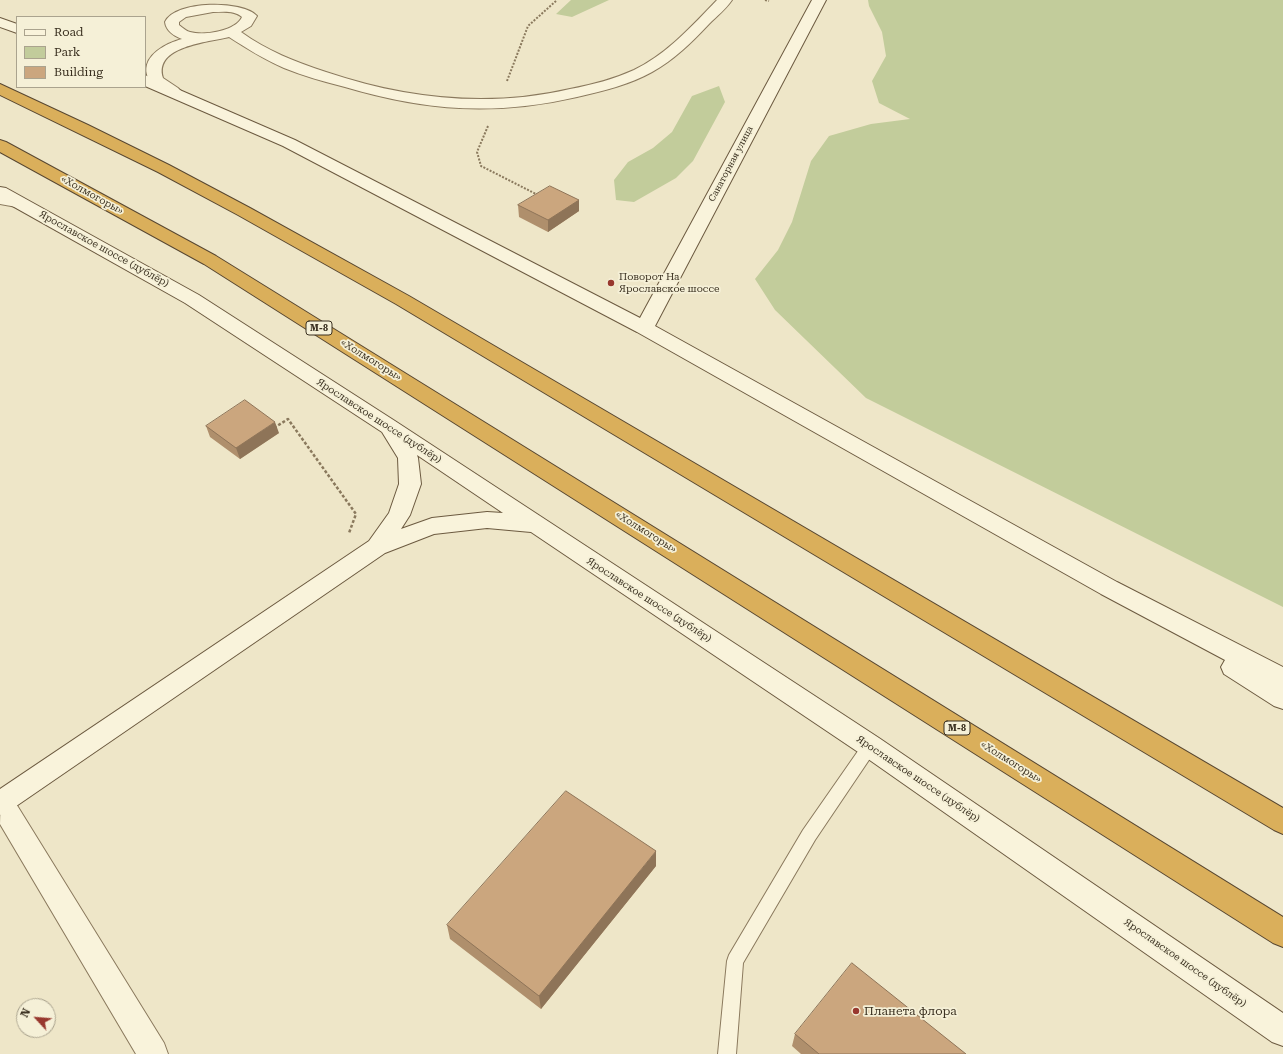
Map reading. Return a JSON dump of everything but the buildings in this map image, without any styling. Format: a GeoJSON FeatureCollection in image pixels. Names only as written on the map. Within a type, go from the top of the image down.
{"type":"FeatureCollection","features":[{"type":"Feature","properties":{"kind":"highway"},"geometry":{"type":"LineString","coordinates":[[0,89],[74,123],[268,223],[498,356],[1283,822]]}},
{"type":"Feature","properties":{"kind":"highway","name":"«Холмогоры»"},"geometry":{"type":"LineString","coordinates":[[0,145],[210,260],[1283,933]]}},
{"type":"Feature","properties":{"kind":"street"},"geometry":{"type":"LineString","coordinates":[[178,0],[192,5]]}},
{"type":"Feature","properties":{"kind":"street"},"geometry":{"type":"LineString","coordinates":[[230,33],[284,63],[384,93],[419,100],[462,104],[536,101],[614,83],[655,64],[686,40],[725,0]]}},
{"type":"Feature","properties":{"kind":"street","name":"Санаторная улица"},"geometry":{"type":"LineString","coordinates":[[644,328],[819,0]]}},
{"type":"Feature","properties":{"kind":"street"},"geometry":{"type":"LineString","coordinates":[[149,49],[170,34],[172,20],[176,15],[192,5],[216,1],[240,2],[249,12],[250,17],[240,28],[230,33],[187,41],[175,45],[155,62],[153,69],[156,80],[173,91]]}},
{"type":"Feature","properties":{"kind":"street"},"geometry":{"type":"LineString","coordinates":[[0,22],[16,29]]}},
{"type":"Feature","properties":{"kind":"street"},"geometry":{"type":"LineString","coordinates":[[172,26],[176,31],[184,35],[206,37]]}},
{"type":"Feature","properties":{"kind":"street"},"geometry":{"type":"LineString","coordinates":[[146,80],[289,143],[644,328],[1109,588],[1283,679]]}},
{"type":"Feature","properties":{"kind":"street","name":"Ярославское шоссе (дублёр)"},"geometry":{"type":"LineString","coordinates":[[0,192],[28,206],[192,299],[388,426],[870,746],[1283,1031]]}},
{"type":"Feature","properties":{"kind":"street"},"geometry":{"type":"LineString","coordinates":[[377,547],[400,515],[410,484],[408,458],[388,426]]}},
{"type":"Feature","properties":{"kind":"street"},"geometry":{"type":"LineString","coordinates":[[153,1054],[1,802],[377,547],[432,526],[487,520],[535,524]]}},
{"type":"Feature","properties":{"kind":"street"},"geometry":{"type":"LineString","coordinates":[[1109,588],[1283,699]]}},
{"type":"Feature","properties":{"kind":"lane"},"geometry":{"type":"LineString","coordinates":[[0,201],[28,206]]}},
{"type":"Feature","properties":{"kind":"lane"},"geometry":{"type":"LineString","coordinates":[[727,1054],[735,961],[809,835],[870,746]]}},
{"type":"Feature","properties":{"kind":"path"},"geometry":{"type":"LineString","coordinates":[[765,0],[769,1]]}},
{"type":"Feature","properties":{"kind":"path"},"geometry":{"type":"LineString","coordinates":[[270,431],[288,419],[356,514],[348,536]]}},
{"type":"Feature","properties":{"kind":"green space"},"geometry":{"type":"Polygon","coordinates":[[[571,0],[609,0],[572,17],[556,14],[571,0]]]}},
{"type":"Feature","properties":{"kind":"green space"},"geometry":{"type":"Polygon","coordinates":[[[868,0],[1283,0],[1283,607],[866,398],[775,310],[755,279],[778,250],[792,222],[811,161],[829,136],[871,124],[910,119],[879,103],[872,81],[886,56],[882,32],[869,6],[868,0]]]}},
{"type":"Feature","properties":{"kind":"green space"},"geometry":{"type":"Polygon","coordinates":[[[719,86],[725,102],[693,161],[676,178],[634,202],[616,200],[614,180],[628,162],[653,148],[672,132],[692,96],[719,86]]]}},
{"type":"Feature","properties":{"kind":"place","name":"Поворот На Ярославское шоссе"},"geometry":{"type":"Point","coordinates":[611,283]}},
{"type":"Feature","properties":{"kind":"place","name":"Планета флора"},"geometry":{"type":"Point","coordinates":[856,1011]}}]}
